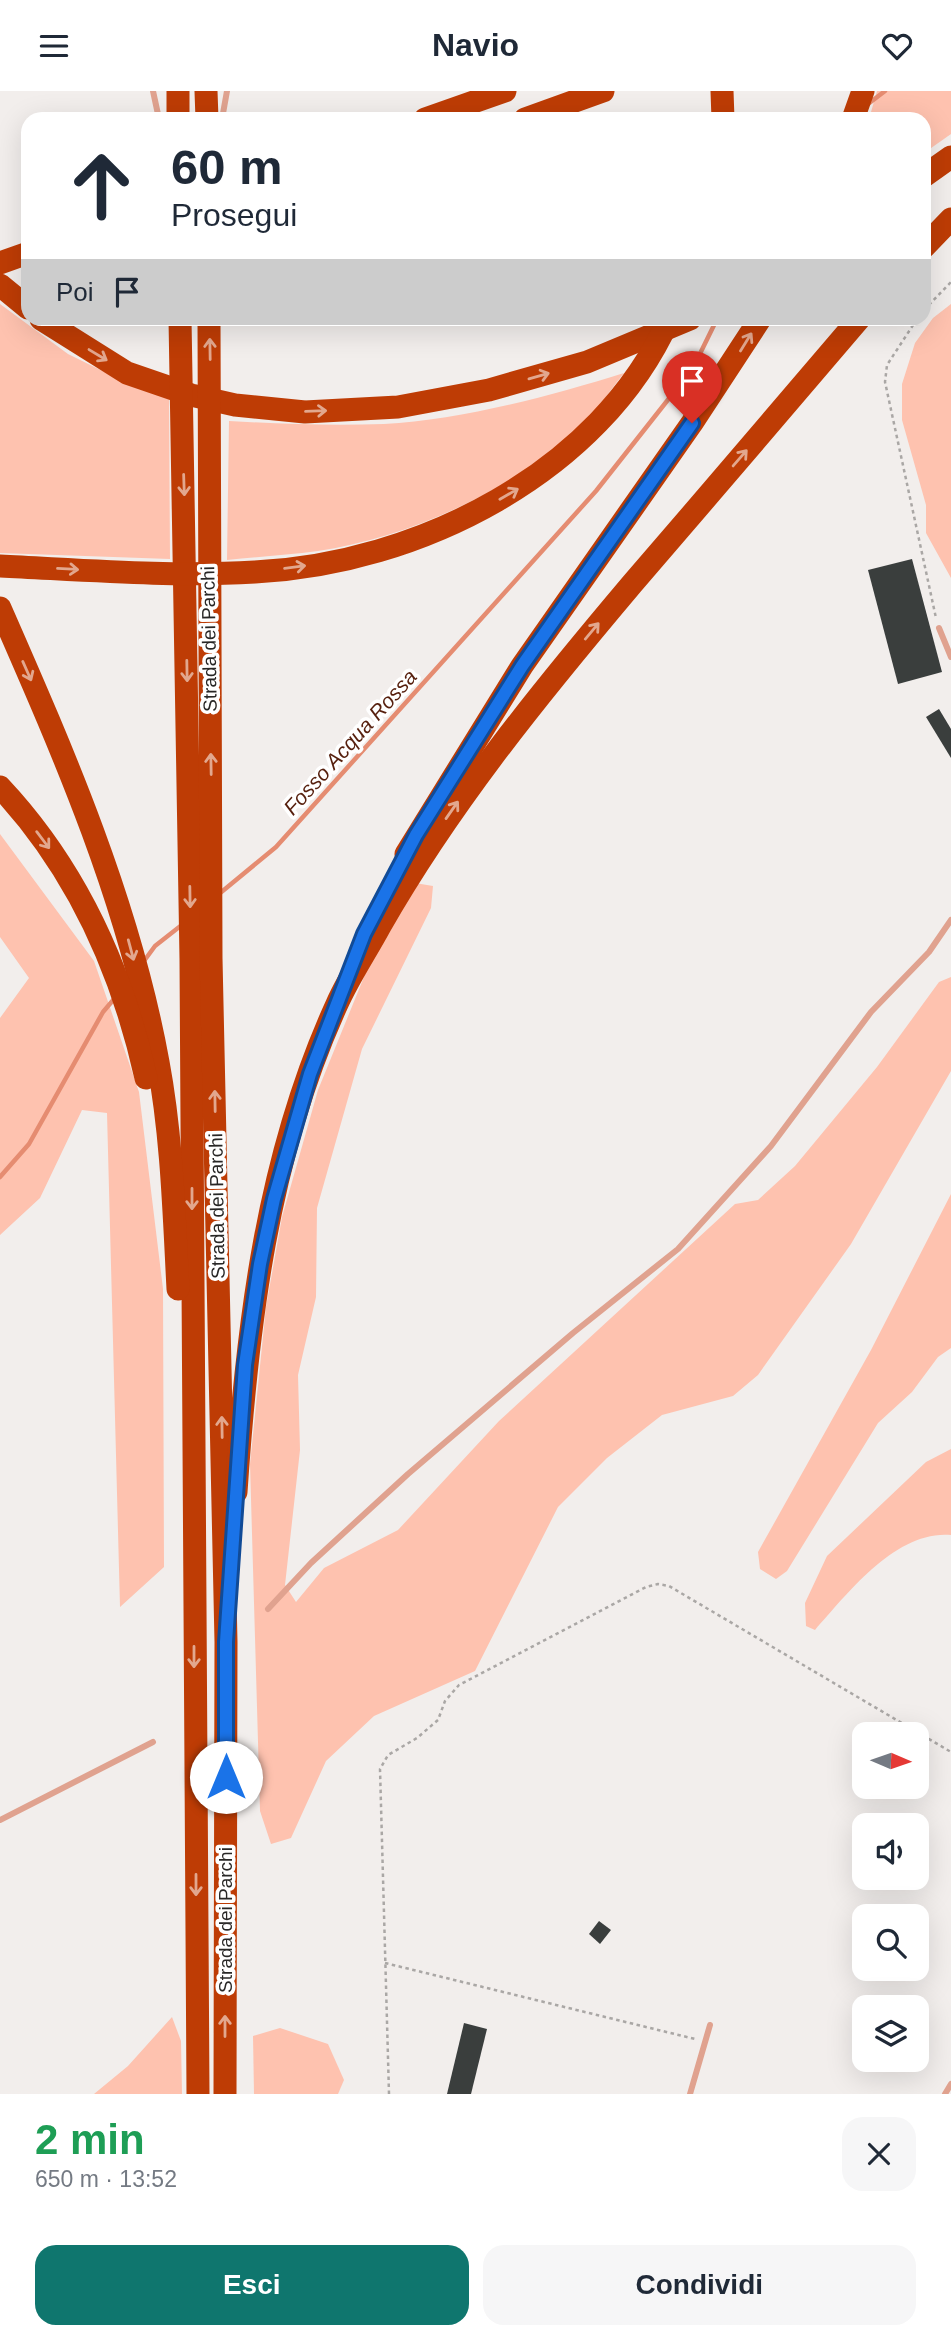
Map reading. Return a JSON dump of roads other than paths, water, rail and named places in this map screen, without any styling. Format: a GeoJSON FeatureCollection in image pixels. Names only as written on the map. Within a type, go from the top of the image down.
{"type":"FeatureCollection","features":[{"type":"Feature","properties":{"kind":"highway"},"geometry":{"type":"LineString","coordinates":[[178,91],[178,112]]}},
{"type":"Feature","properties":{"kind":"highway"},"geometry":{"type":"LineString","coordinates":[[206,91],[206,112]]}},
{"type":"Feature","properties":{"kind":"highway"},"geometry":{"type":"LineString","coordinates":[[445,112],[505,91]]}},
{"type":"Feature","properties":{"kind":"highway"},"geometry":{"type":"LineString","coordinates":[[544,112],[603,91]]}},
{"type":"Feature","properties":{"kind":"highway"},"geometry":{"type":"LineString","coordinates":[[722,91],[723,112]]}},
{"type":"Feature","properties":{"kind":"highway"},"geometry":{"type":"LineString","coordinates":[[856,112],[863,91]]}},
{"type":"Feature","properties":{"kind":"highway"},"geometry":{"type":"LineString","coordinates":[[931,171],[951,157]]}},
{"type":"Feature","properties":{"kind":"highway"},"geometry":{"type":"LineString","coordinates":[[931,240],[951,219]]}},
{"type":"Feature","properties":{"kind":"highway"},"geometry":{"type":"LineString","coordinates":[[0,263],[21,256]]}},
{"type":"Feature","properties":{"kind":"highway"},"geometry":{"type":"LineString","coordinates":[[0,285],[21,302]]}},
{"type":"Feature","properties":{"kind":"highway"},"geometry":{"type":"LineString","coordinates":[[0,300],[21,292]]}},
{"type":"Feature","properties":{"kind":"highway"},"geometry":{"type":"LineString","coordinates":[[52,326],[127,373],[191,395],[235,405],[305,412],[398,407],[489,390],[587,362],[673,326]]}},
{"type":"Feature","properties":{"kind":"highway","name":"Strada dei Parchi"},"geometry":{"type":"LineString","coordinates":[[180,326],[182,417],[197,553],[198,603],[201,959],[194,1589],[198,2094]]}},
{"type":"Feature","properties":{"kind":"highway","name":"Strada dei Parchi"},"geometry":{"type":"LineString","coordinates":[[197,553],[210,422],[209,326]]}},
{"type":"Feature","properties":{"kind":"highway"},"geometry":{"type":"LineString","coordinates":[[0,566],[127,573],[256,572],[334,562],[407,541],[453,524],[513,493],[568,452],[606,414],[658,342],[666,326]]}},
{"type":"Feature","properties":{"kind":"highway"},"geometry":{"type":"LineString","coordinates":[[226,1642],[245,1365],[260,1264],[298,1111],[338,1003],[381,900],[448,782],[544,634],[692,423],[755,326]]}},
{"type":"Feature","properties":{"kind":"highway"},"geometry":{"type":"LineString","coordinates":[[338,1003],[415,867],[465,792],[571,657],[853,326]]}},
{"type":"Feature","properties":{"kind":"highway"},"geometry":{"type":"LineString","coordinates":[[0,608],[57,739],[118,903],[136,1001],[158,1062],[170,1145],[194,1589]]}},
{"type":"Feature","properties":{"kind":"highway"},"geometry":{"type":"LineString","coordinates":[[0,787],[54,854],[80,897],[116,972],[136,1001]]}},
{"type":"Feature","properties":{"kind":"highway","name":"Strada dei Parchi"},"geometry":{"type":"LineString","coordinates":[[201,959],[226,1642],[225,2094]]}},
{"type":"Feature","properties":{"kind":"lane"},"geometry":{"type":"LineString","coordinates":[[153,91],[158,112]]}},
{"type":"Feature","properties":{"kind":"lane"},"geometry":{"type":"LineString","coordinates":[[223,112],[227,91]]}},
{"type":"Feature","properties":{"kind":"lane"},"geometry":{"type":"LineString","coordinates":[[939,628],[951,657]]}},
{"type":"Feature","properties":{"kind":"lane"},"geometry":{"type":"LineString","coordinates":[[268,1609],[311,1563],[408,1474],[573,1333],[678,1249],[771,1146],[871,1011],[929,952],[951,920]]}},
{"type":"Feature","properties":{"kind":"lane"},"geometry":{"type":"LineString","coordinates":[[0,1820],[153,1742]]}},
{"type":"Feature","properties":{"kind":"lane"},"geometry":{"type":"LineString","coordinates":[[690,2094],[710,2025]]}},
{"type":"Feature","properties":{"kind":"lane"},"geometry":{"type":"LineString","coordinates":[[945,2094],[951,2084]]}},
{"type":"Feature","properties":{"kind":"waterway","name":"Fosso Acqua Rossa"},"geometry":{"type":"LineString","coordinates":[[868,104],[885,91]]}},
{"type":"Feature","properties":{"kind":"waterway","name":"Fosso Acqua Rossa"},"geometry":{"type":"LineString","coordinates":[[219,894],[276,847],[596,491],[693,368],[714,326]]}},
{"type":"Feature","properties":{"kind":"waterway","name":"Fosso Acqua Rossa"},"geometry":{"type":"LineString","coordinates":[[144,961],[155,946],[183,924]]}},
{"type":"Feature","properties":{"kind":"waterway","name":"Fosso Acqua Rossa"},"geometry":{"type":"LineString","coordinates":[[0,1177],[29,1144],[103,1012],[114,999]]}}]}
